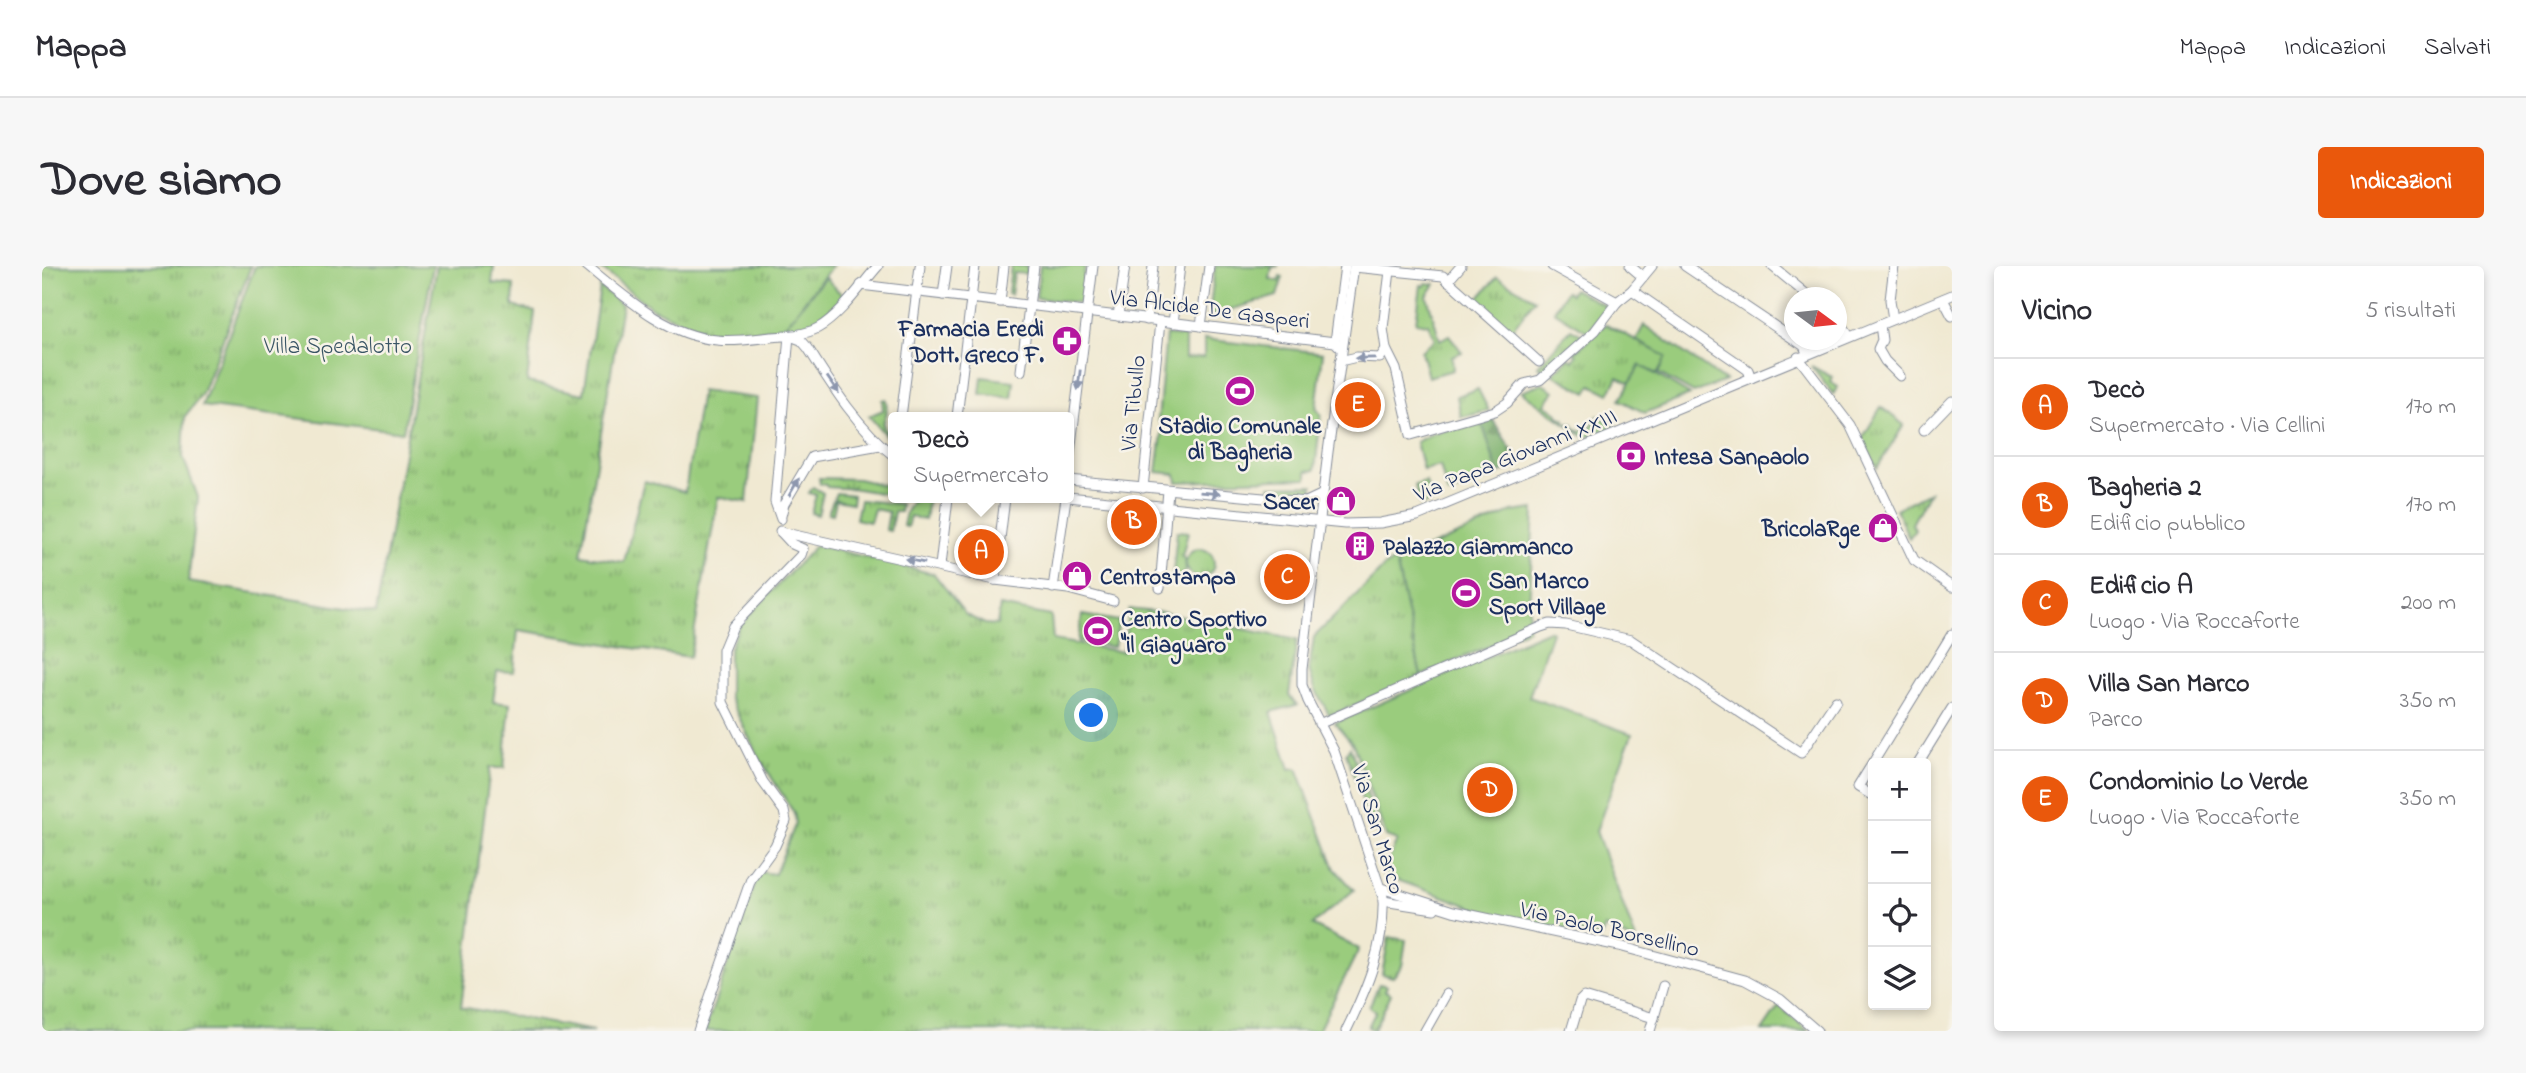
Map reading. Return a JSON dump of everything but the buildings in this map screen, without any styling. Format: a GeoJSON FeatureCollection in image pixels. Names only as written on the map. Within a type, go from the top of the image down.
{"type":"FeatureCollection","features":[{"type":"Feature","properties":{"kind":"street"},"geometry":{"type":"LineString","coordinates":[[587,266],[640,307],[670,325],[701,338],[718,341],[789,335],[816,329]]}},
{"type":"Feature","properties":{"kind":"street"},"geometry":{"type":"LineString","coordinates":[[808,348],[810,337],[816,329],[835,314],[878,266]]}},
{"type":"Feature","properties":{"kind":"street"},"geometry":{"type":"LineString","coordinates":[[902,412],[920,266]]}},
{"type":"Feature","properties":{"kind":"street"},"geometry":{"type":"LineString","coordinates":[[943,295],[947,266]]}},
{"type":"Feature","properties":{"kind":"street"},"geometry":{"type":"LineString","coordinates":[[958,412],[975,266]]}},
{"type":"Feature","properties":{"kind":"street"},"geometry":{"type":"LineString","coordinates":[[1000,302],[1004,266]]}},
{"type":"Feature","properties":{"kind":"street"},"geometry":{"type":"LineString","coordinates":[[1021,372],[1034,266]]}},
{"type":"Feature","properties":{"kind":"street"},"geometry":{"type":"LineString","coordinates":[[1074,426],[1093,266]]}},
{"type":"Feature","properties":{"kind":"street"},"geometry":{"type":"LineString","coordinates":[[1118,316],[1125,266]]}},
{"type":"Feature","properties":{"kind":"street"},"geometry":{"type":"LineString","coordinates":[[1147,320],[1153,266]]}},
{"type":"Feature","properties":{"kind":"street"},"geometry":{"type":"LineString","coordinates":[[1173,323],[1180,266]]}},
{"type":"Feature","properties":{"kind":"street"},"geometry":{"type":"LineString","coordinates":[[1201,326],[1209,266]]}},
{"type":"Feature","properties":{"kind":"street"},"geometry":{"type":"LineString","coordinates":[[1335,341],[1345,266]]}},
{"type":"Feature","properties":{"kind":"street"},"geometry":{"type":"LineString","coordinates":[[1354,266],[1443,276],[1539,362]]}},
{"type":"Feature","properties":{"kind":"street","name":"Via San Marco"},"geometry":{"type":"LineString","coordinates":[[1346,1031],[1366,990],[1376,959],[1384,916],[1383,901],[1381,888],[1334,751],[1302,685],[1302,655],[1354,266]]}},
{"type":"Feature","properties":{"kind":"street"},"geometry":{"type":"LineString","coordinates":[[1448,281],[1461,266]]}},
{"type":"Feature","properties":{"kind":"street"},"geometry":{"type":"LineString","coordinates":[[1552,266],[1617,302]]}},
{"type":"Feature","properties":{"kind":"street"},"geometry":{"type":"LineString","coordinates":[[1630,266],[1643,277]]}},
{"type":"Feature","properties":{"kind":"street"},"geometry":{"type":"LineString","coordinates":[[1390,271],[1383,328],[1386,349],[1396,369],[1410,435],[1495,411],[1507,403],[1524,384],[1536,383],[1553,371],[1595,331],[1617,302],[1632,290],[1652,266]]}},
{"type":"Feature","properties":{"kind":"street"},"geometry":{"type":"LineString","coordinates":[[1685,266],[1804,346],[1803,355],[1850,425],[1914,560],[1952,587]]}},
{"type":"Feature","properties":{"kind":"street"},"geometry":{"type":"LineString","coordinates":[[1772,266],[1798,287]]}},
{"type":"Feature","properties":{"kind":"street"},"geometry":{"type":"LineString","coordinates":[[1893,319],[1890,300],[1895,266]]}},
{"type":"Feature","properties":{"kind":"street","name":"Via Alcide De Gasperi"},"geometry":{"type":"LineString","coordinates":[[861,285],[1335,341],[1342,349]]}},
{"type":"Feature","properties":{"kind":"street"},"geometry":{"type":"LineString","coordinates":[[1632,290],[1748,370],[1751,378]]}},
{"type":"Feature","properties":{"kind":"street"},"geometry":{"type":"LineString","coordinates":[[1947,297],[1952,316]]}},
{"type":"Feature","properties":{"kind":"street","name":"Via Papa Giovanni XXIII"},"geometry":{"type":"LineString","coordinates":[[1074,498],[1244,516],[1380,523],[1417,516],[1947,297]]}},
{"type":"Feature","properties":{"kind":"street","name":"Via Tibullo"},"geometry":{"type":"LineString","coordinates":[[1143,488],[1160,322]]}},
{"type":"Feature","properties":{"kind":"street"},"geometry":{"type":"LineString","coordinates":[[1880,325],[1882,340],[1878,349],[1885,362],[1900,376]]}},
{"type":"Feature","properties":{"kind":"street"},"geometry":{"type":"LineString","coordinates":[[1847,332],[1849,337]]}},
{"type":"Feature","properties":{"kind":"street"},"geometry":{"type":"LineString","coordinates":[[789,335],[801,340],[808,348],[859,421],[888,451]]}},
{"type":"Feature","properties":{"kind":"street"},"geometry":{"type":"LineString","coordinates":[[781,519],[775,502],[789,335]]}},
{"type":"Feature","properties":{"kind":"street"},"geometry":{"type":"LineString","coordinates":[[1340,361],[1357,357],[1380,358],[1386,349]]}},
{"type":"Feature","properties":{"kind":"street"},"geometry":{"type":"LineString","coordinates":[[1924,430],[1952,401]]}},
{"type":"Feature","properties":{"kind":"street"},"geometry":{"type":"LineString","coordinates":[[698,1031],[751,879],[775,846],[786,821],[783,811],[746,752],[721,697],[724,681],[723,650],[728,632],[801,555],[803,549],[792,544],[780,531],[781,519],[784,504],[812,457],[880,445]]}},
{"type":"Feature","properties":{"kind":"street"},"geometry":{"type":"LineString","coordinates":[[1074,480],[1300,502],[1312,501],[1322,494]]}},
{"type":"Feature","properties":{"kind":"street"},"geometry":{"type":"LineString","coordinates":[[1074,491],[1089,482]]}},
{"type":"Feature","properties":{"kind":"street"},"geometry":{"type":"LineString","coordinates":[[1160,588],[1168,490]]}},
{"type":"Feature","properties":{"kind":"street"},"geometry":{"type":"LineString","coordinates":[[1244,516],[1246,496]]}},
{"type":"Feature","properties":{"kind":"street"},"geometry":{"type":"LineString","coordinates":[[1300,502],[1320,518]]}},
{"type":"Feature","properties":{"kind":"street"},"geometry":{"type":"LineString","coordinates":[[940,566],[947,503]]}},
{"type":"Feature","properties":{"kind":"street"},"geometry":{"type":"LineString","coordinates":[[995,580],[1004,503]]}},
{"type":"Feature","properties":{"kind":"street"},"geometry":{"type":"LineString","coordinates":[[1054,588],[1067,503]]}},
{"type":"Feature","properties":{"kind":"street"},"geometry":{"type":"LineString","coordinates":[[780,531],[995,580],[1068,589],[1113,601]]}},
{"type":"Feature","properties":{"kind":"street"},"geometry":{"type":"LineString","coordinates":[[1319,724],[1541,627],[1555,624],[1631,640],[1801,753],[1836,701]]}},
{"type":"Feature","properties":{"kind":"street"},"geometry":{"type":"LineString","coordinates":[[1876,758],[1952,634]]}},
{"type":"Feature","properties":{"kind":"street"},"geometry":{"type":"LineString","coordinates":[[1921,758],[1952,708]]}},
{"type":"Feature","properties":{"kind":"street"},"geometry":{"type":"LineString","coordinates":[[1868,771],[1858,787],[1868,793]]}},
{"type":"Feature","properties":{"kind":"street","name":"Via Paolo Borsellino"},"geometry":{"type":"LineString","coordinates":[[1381,888],[1453,911],[1619,946],[1745,980],[1780,999],[1816,1031]]}},
{"type":"Feature","properties":{"kind":"street"},"geometry":{"type":"LineString","coordinates":[[1383,901],[1453,911]]}},
{"type":"Feature","properties":{"kind":"street"},"geometry":{"type":"LineString","coordinates":[[1650,1031],[1663,986]]}},
{"type":"Feature","properties":{"kind":"street"},"geometry":{"type":"LineString","coordinates":[[1425,1031],[1446,994]]}},
{"type":"Feature","properties":{"kind":"street"},"geometry":{"type":"LineString","coordinates":[[1571,1031],[1584,997],[1654,1018]]}},
{"type":"Feature","properties":{"kind":"green space"},"geometry":{"type":"Polygon","coordinates":[[[42,266],[251,266],[201,396],[185,416],[183,457],[198,497],[188,582],[376,613],[437,266],[494,266],[492,283],[514,285],[513,306],[535,312],[527,382],[584,394],[600,287],[622,305],[581,555],[624,562],[644,481],[685,492],[701,391],[757,398],[747,502],[718,497],[690,657],[518,630],[514,672],[497,671],[493,702],[510,704],[504,768],[490,768],[461,1007],[594,1031],[42,1031],[42,266]]]}},
{"type":"Feature","properties":{"kind":"green space","name":"Villa Spedalotto"},"geometry":{"type":"Polygon","coordinates":[[[255,266],[433,266],[403,432],[202,406],[255,266]]]}},
{"type":"Feature","properties":{"kind":"green space"},"geometry":{"type":"Polygon","coordinates":[[[598,266],[832,266],[784,327],[719,336],[653,309],[598,266]]]}},
{"type":"Feature","properties":{"kind":"green space"},"geometry":{"type":"Polygon","coordinates":[[[1011,266],[1027,266],[1027,274],[1014,273],[1011,295],[1008,294],[1011,266]]]}},
{"type":"Feature","properties":{"kind":"green space"},"geometry":{"type":"Polygon","coordinates":[[[1040,266],[1085,266],[1081,303],[1036,298],[1040,266]]]}},
{"type":"Feature","properties":{"kind":"green space"},"geometry":{"type":"Polygon","coordinates":[[[1215,266],[1279,266],[1272,267],[1270,279],[1279,281],[1280,276],[1283,277],[1277,296],[1209,316],[1215,266]]]}},
{"type":"Feature","properties":{"kind":"green space"},"geometry":{"type":"Polygon","coordinates":[[[825,277],[844,297],[818,320],[795,327],[784,327],[825,277]]]}},
{"type":"Feature","properties":{"kind":"green space"},"geometry":{"type":"Polygon","coordinates":[[[1497,277],[1535,299],[1511,331],[1477,300],[1497,277]]]}},
{"type":"Feature","properties":{"kind":"green space"},"geometry":{"type":"Polygon","coordinates":[[[1425,283],[1435,284],[1427,296],[1440,340],[1449,335],[1462,352],[1452,356],[1453,370],[1428,377],[1421,351],[1435,339],[1428,324],[1416,322],[1421,285],[1425,286],[1425,283]]]}},
{"type":"Feature","properties":{"kind":"green space"},"geometry":{"type":"Polygon","coordinates":[[[1573,289],[1608,307],[1588,332],[1554,311],[1566,291],[1570,294],[1573,289]]]}},
{"type":"Feature","properties":{"kind":"green space"},"geometry":{"type":"Polygon","coordinates":[[[1606,324],[1667,357],[1657,374],[1640,365],[1631,383],[1618,377],[1609,394],[1592,385],[1587,393],[1552,374],[1569,358],[1573,361],[1577,355],[1574,353],[1606,324]]]}},
{"type":"Feature","properties":{"kind":"green space"},"geometry":{"type":"Polygon","coordinates":[[[1644,325],[1725,381],[1694,393],[1658,373],[1666,357],[1636,340],[1644,325]]]}},
{"type":"Feature","properties":{"kind":"green space"},"geometry":{"type":"Polygon","coordinates":[[[1571,329],[1585,337],[1548,372],[1538,366],[1571,329]]]}},
{"type":"Feature","properties":{"kind":"green space","name":"Stadio Comunale di Bagheria"},"geometry":{"type":"Polygon","coordinates":[[[1166,335],[1185,337],[1185,358],[1204,357],[1204,339],[1323,353],[1316,408],[1321,415],[1315,470],[1307,471],[1307,478],[1177,482],[1176,474],[1157,472],[1163,426],[1158,420],[1166,335]]]}},
{"type":"Feature","properties":{"kind":"green space"},"geometry":{"type":"Polygon","coordinates":[[[1640,365],[1690,395],[1645,413],[1620,400],[1640,365]]]}},
{"type":"Feature","properties":{"kind":"green space"},"geometry":{"type":"Polygon","coordinates":[[[1811,366],[1832,377],[1830,382],[1838,387],[1833,394],[1811,366]]]}},
{"type":"Feature","properties":{"kind":"green space"},"geometry":{"type":"Polygon","coordinates":[[[982,377],[1014,381],[1012,398],[980,394],[982,377]]]}},
{"type":"Feature","properties":{"kind":"green space"},"geometry":{"type":"Polygon","coordinates":[[[1542,383],[1554,391],[1545,404],[1565,419],[1565,422],[1573,424],[1574,428],[1581,431],[1591,427],[1598,416],[1616,425],[1586,438],[1521,391],[1542,383]]]}},
{"type":"Feature","properties":{"kind":"green space"},"geometry":{"type":"Polygon","coordinates":[[[1478,389],[1489,411],[1461,417],[1457,396],[1478,389]]]}},
{"type":"Feature","properties":{"kind":"green space"},"geometry":{"type":"Polygon","coordinates":[[[886,399],[887,412],[883,424],[888,438],[869,416],[883,410],[882,400],[886,399]]]}},
{"type":"Feature","properties":{"kind":"green space"},"geometry":{"type":"Polygon","coordinates":[[[1881,407],[1904,425],[1877,468],[1862,439],[1881,407]]]}},
{"type":"Feature","properties":{"kind":"green space"},"geometry":{"type":"Polygon","coordinates":[[[1491,417],[1521,465],[1498,474],[1481,420],[1491,417]]]}},
{"type":"Feature","properties":{"kind":"green space"},"geometry":{"type":"Polygon","coordinates":[[[1481,420],[1498,474],[1448,495],[1440,466],[1423,470],[1416,442],[1431,434],[1481,420]]]}},
{"type":"Feature","properties":{"kind":"green space"},"geometry":{"type":"Polygon","coordinates":[[[819,478],[858,479],[888,486],[888,494],[827,487],[820,484],[819,478]]]}},
{"type":"Feature","properties":{"kind":"green space"},"geometry":{"type":"Polygon","coordinates":[[[1426,482],[1431,502],[1420,505],[1415,485],[1426,482]]]}},
{"type":"Feature","properties":{"kind":"green space"},"geometry":{"type":"Polygon","coordinates":[[[1313,485],[1313,495],[1302,497],[1270,493],[1270,486],[1313,485]]]}},
{"type":"Feature","properties":{"kind":"green space"},"geometry":{"type":"Polygon","coordinates":[[[813,487],[823,493],[818,515],[811,513],[816,495],[809,493],[813,487]]]}},
{"type":"Feature","properties":{"kind":"green space"},"geometry":{"type":"Polygon","coordinates":[[[1929,492],[1912,524],[1915,530],[1909,538],[1896,509],[1929,492]]]}},
{"type":"Feature","properties":{"kind":"green space"},"geometry":{"type":"Polygon","coordinates":[[[836,493],[853,495],[852,503],[836,500],[833,514],[828,513],[836,493]]]}},
{"type":"Feature","properties":{"kind":"green space"},"geometry":{"type":"Polygon","coordinates":[[[860,500],[901,504],[900,512],[894,512],[890,531],[886,530],[889,512],[874,509],[870,522],[856,519],[860,500]]]}},
{"type":"Feature","properties":{"kind":"green space"},"geometry":{"type":"Polygon","coordinates":[[[911,503],[927,503],[925,520],[910,516],[907,527],[903,526],[911,503]]]}},
{"type":"Feature","properties":{"kind":"green space","name":"San Marco Sport Village"},"geometry":{"type":"Polygon","coordinates":[[[1534,509],[1528,629],[1421,676],[1396,561],[1512,512],[1534,509]]]}},
{"type":"Feature","properties":{"kind":"green space"},"geometry":{"type":"Polygon","coordinates":[[[1177,531],[1188,532],[1182,557],[1185,559],[1186,571],[1180,575],[1178,585],[1172,584],[1177,531]]]}},
{"type":"Feature","properties":{"kind":"green space"},"geometry":{"type":"Polygon","coordinates":[[[816,545],[934,574],[966,615],[985,624],[997,625],[1000,606],[1051,616],[1053,640],[1123,652],[1129,609],[1165,613],[1297,640],[1289,695],[1297,705],[1271,712],[1290,769],[1297,768],[1335,869],[1354,890],[1312,925],[1359,949],[1318,1031],[705,1031],[759,872],[775,874],[796,823],[794,813],[758,756],[729,697],[729,650],[739,626],[816,545]]]}},
{"type":"Feature","properties":{"kind":"green space"},"geometry":{"type":"Polygon","coordinates":[[[1200,549],[1210,553],[1214,563],[1210,573],[1200,577],[1190,573],[1186,563],[1190,553],[1200,549]]]}},
{"type":"Feature","properties":{"kind":"green space"},"geometry":{"type":"Polygon","coordinates":[[[1396,561],[1421,676],[1330,716],[1315,689],[1309,670],[1314,637],[1386,565],[1396,561]]]}},
{"type":"Feature","properties":{"kind":"green space","name":"Centro Sportivo \"il Giaguaro\""},"geometry":{"type":"Polygon","coordinates":[[[1082,615],[1119,621],[1114,647],[1078,641],[1082,615]]]}},
{"type":"Feature","properties":{"kind":"green space"},"geometry":{"type":"Polygon","coordinates":[[[1549,630],[1552,632],[1529,697],[1632,734],[1596,831],[1637,943],[1605,927],[1601,936],[1503,918],[1383,875],[1397,840],[1386,836],[1353,744],[1335,723],[1549,630]]]}},
{"type":"Feature","properties":{"kind":"green space"},"geometry":{"type":"Polygon","coordinates":[[[1350,747],[1381,833],[1373,831],[1346,753],[1350,747]]]}},
{"type":"Feature","properties":{"kind":"green space"},"geometry":{"type":"Polygon","coordinates":[[[1389,937],[1406,940],[1402,966],[1393,977],[1382,974],[1389,937]]]}},
{"type":"Feature","properties":{"kind":"green space"},"geometry":{"type":"Polygon","coordinates":[[[1379,984],[1387,986],[1385,991],[1391,994],[1374,1030],[1368,1027],[1376,1011],[1369,1007],[1379,984]]]}},
{"type":"Feature","properties":{"kind":"green space"},"geometry":{"type":"Polygon","coordinates":[[[1779,1006],[1808,1031],[1762,1031],[1779,1006]]]}},
{"type":"Feature","properties":{"kind":"place","name":"Farmacia Eredi Dott. Greco F."},"geometry":{"type":"Point","coordinates":[1067,341]}},
{"type":"Feature","properties":{"kind":"place","name":"Stadio Comunale di Bagheria"},"geometry":{"type":"Point","coordinates":[1240,391]}},
{"type":"Feature","properties":{"kind":"place","name":"Condominio Lo Verde"},"geometry":{"type":"Point","coordinates":[1358,405]}},
{"type":"Feature","properties":{"kind":"place","name":"Intesa Sanpaolo"},"geometry":{"type":"Point","coordinates":[1631,456]}},
{"type":"Feature","properties":{"kind":"place","name":"Sacer"},"geometry":{"type":"Point","coordinates":[1341,501]}},
{"type":"Feature","properties":{"kind":"place","name":"Bagheria 2"},"geometry":{"type":"Point","coordinates":[1134,522]}},
{"type":"Feature","properties":{"kind":"place","name":"BricolaRge"},"geometry":{"type":"Point","coordinates":[1883,528]}},
{"type":"Feature","properties":{"kind":"place","name":"Palazzo Giammanco"},"geometry":{"type":"Point","coordinates":[1360,546]}},
{"type":"Feature","properties":{"kind":"place","name":"Decò"},"geometry":{"type":"Point","coordinates":[981,552]}},
{"type":"Feature","properties":{"kind":"place","name":"Centrostampa"},"geometry":{"type":"Point","coordinates":[1077,576]}},
{"type":"Feature","properties":{"kind":"place","name":"Edificio A"},"geometry":{"type":"Point","coordinates":[1287,577]}},
{"type":"Feature","properties":{"kind":"place","name":"San Marco Sport Village"},"geometry":{"type":"Point","coordinates":[1466,593]}},
{"type":"Feature","properties":{"kind":"place","name":"Centro Sportivo \"il Giaguaro\""},"geometry":{"type":"Point","coordinates":[1098,631]}},
{"type":"Feature","properties":{"kind":"place","name":"Villa San Marco"},"geometry":{"type":"Point","coordinates":[1490,790]}}]}
